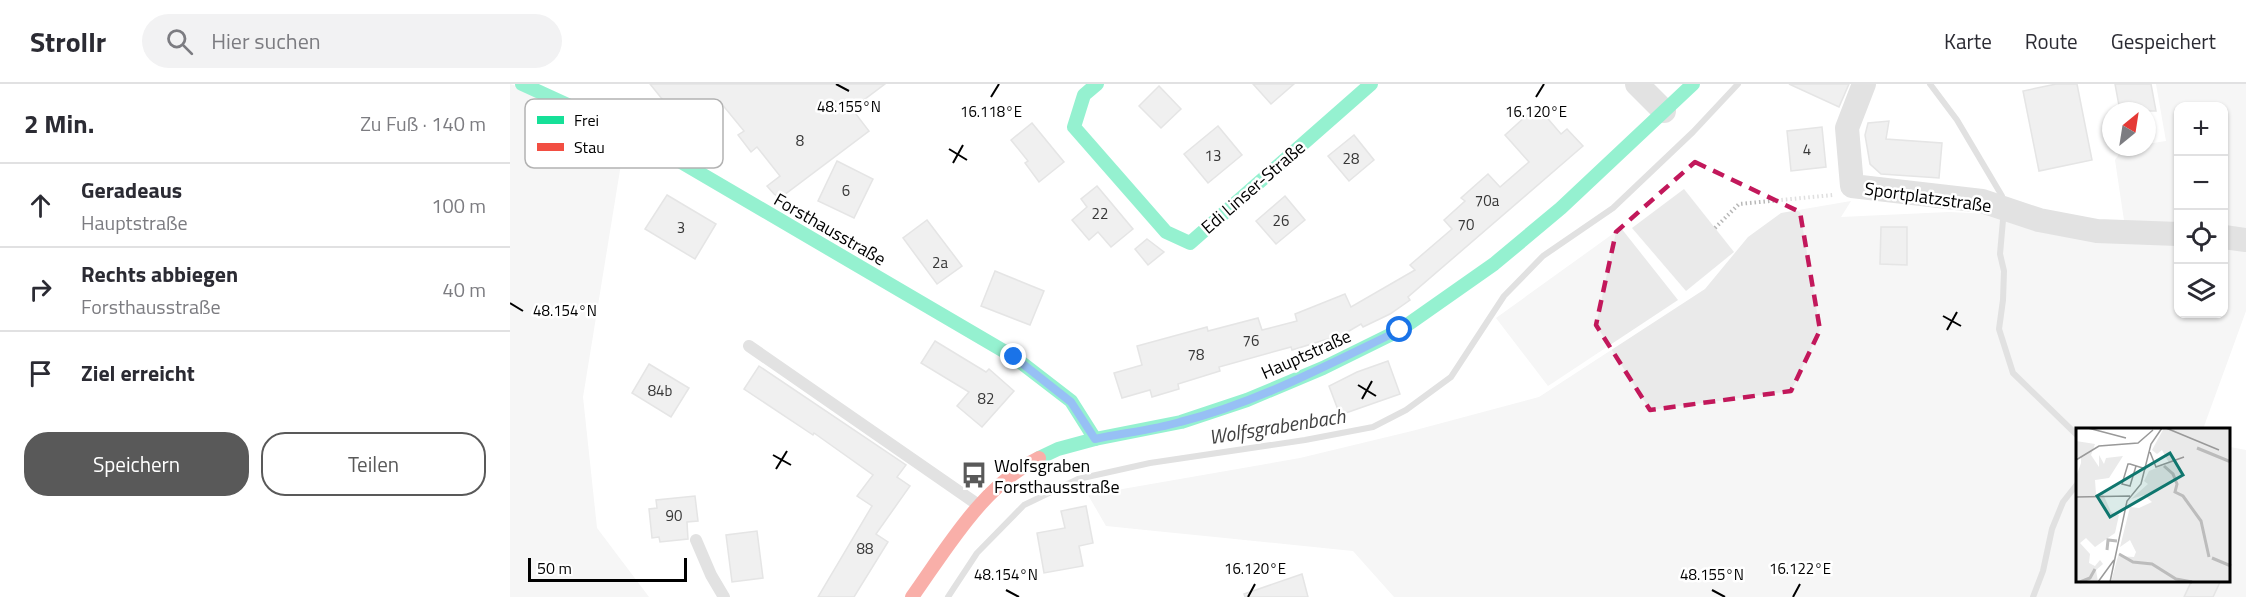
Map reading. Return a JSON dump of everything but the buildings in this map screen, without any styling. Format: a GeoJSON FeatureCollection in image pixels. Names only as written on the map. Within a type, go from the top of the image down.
{"type":"FeatureCollection","features":[{"type":"Feature","properties":{"kind":"street","name":"Forsthausstraße"},"geometry":{"type":"LineString","coordinates":[[522,84],[555,99]]}},
{"type":"Feature","properties":{"kind":"street","name":"Edi Linser-Straße"},"geometry":{"type":"LineString","coordinates":[[1097,84],[1084,95],[1074,127],[1166,232],[1190,243],[1371,84]]}},
{"type":"Feature","properties":{"kind":"street"},"geometry":{"type":"LineString","coordinates":[[1637,84],[1664,111]]}},
{"type":"Feature","properties":{"kind":"street","name":"Hauptstraße"},"geometry":{"type":"LineString","coordinates":[[912,597],[978,505],[992,491],[1027,465],[1058,449],[1095,439],[1181,422],[1247,400],[1323,368],[1400,330],[1494,264],[1536,229],[1693,84]]}},
{"type":"Feature","properties":{"kind":"street","name":"Sportplatzstraße"},"geometry":{"type":"LineString","coordinates":[[1864,84],[1847,128],[1852,186],[1982,201],[2039,220],[2097,231],[2174,234]]}},
{"type":"Feature","properties":{"kind":"street","name":"Forsthausstraße"},"geometry":{"type":"LineString","coordinates":[[691,168],[1014,357],[1071,402],[1095,439]]}},
{"type":"Feature","properties":{"kind":"street"},"geometry":{"type":"LineString","coordinates":[[2228,238],[2246,240]]}},
{"type":"Feature","properties":{"kind":"lane"},"geometry":{"type":"LineString","coordinates":[[748,346],[978,505]]}},
{"type":"Feature","properties":{"kind":"lane"},"geometry":{"type":"LineString","coordinates":[[696,540],[711,575],[724,597]]}},
{"type":"Feature","properties":{"kind":"path"},"geometry":{"type":"LineString","coordinates":[[1715,228],[1739,204],[1846,193],[1852,186]]}},
{"type":"Feature","properties":{"kind":"highlighted area"},"geometry":{"type":"Polygon","coordinates":[[[1695,162],[1800,212],[1820,330],[1791,391],[1650,410],[1596,325],[1616,232],[1695,162]]]}},
{"type":"Feature","properties":{"kind":"shaded area"},"geometry":{"type":"Polygon","coordinates":[[[510,84],[558,99],[525,99],[525,168],[620,168],[583,397],[597,528],[649,597],[510,597],[510,84]]]}},
{"type":"Feature","properties":{"kind":"shaded area"},"geometry":{"type":"Polygon","coordinates":[[[2156,84],[2246,84],[2246,229],[2228,227],[2228,102],[2174,102],[2174,226],[2125,227],[2115,160],[2118,156],[2156,156],[2156,143],[2166,141],[2156,84]]]}},
{"type":"Feature","properties":{"kind":"shaded area"},"geometry":{"type":"Polygon","coordinates":[[[1684,189],[1734,252],[1686,291],[1632,228],[1684,189]]]}},
{"type":"Feature","properties":{"kind":"shaded area"},"geometry":{"type":"Polygon","coordinates":[[[1851,201],[1841,217],[1949,212],[2011,215],[2174,239],[2174,318],[2228,318],[2228,246],[2246,249],[2246,311],[2203,428],[2076,428],[2076,582],[2231,582],[2231,447],[2246,450],[2246,597],[1394,597],[1353,551],[1106,526],[1088,495],[1300,458],[1539,397],[1705,289],[1748,237],[1781,213],[1851,201]]]}},
{"type":"Feature","properties":{"kind":"shaded area"},"geometry":{"type":"Polygon","coordinates":[[[1621,228],[1678,300],[1548,386],[1496,318],[1621,228]]]}},
{"type":"Feature","properties":{"kind":"waterway","name":"Wolfsgrabenbach"},"geometry":{"type":"LineString","coordinates":[[948,597],[977,553],[1024,505],[1078,479],[1150,463],[1305,440],[1373,427],[1406,410],[1451,377],[1504,296],[1543,256],[1613,208],[1693,132],[1738,84]]}},
{"type":"Feature","properties":{"kind":"waterway"},"geometry":{"type":"LineString","coordinates":[[1930,84],[1957,120],[2002,196]]}},
{"type":"Feature","properties":{"kind":"waterway"},"geometry":{"type":"LineString","coordinates":[[2003,220],[2000,254],[2004,271],[2003,300],[1999,329],[2013,373],[2076,434]]}},
{"type":"Feature","properties":{"kind":"waterway"},"geometry":{"type":"LineString","coordinates":[[2033,597],[2043,571],[2052,529],[2063,502],[2076,486]]}},
{"type":"Feature","properties":{"kind":"traffic: fast"},"geometry":{"type":"LineString","coordinates":[[522,84],[555,99]]}},
{"type":"Feature","properties":{"kind":"traffic: fast"},"geometry":{"type":"LineString","coordinates":[[1097,84],[1084,95],[1074,127],[1166,232],[1190,243],[1371,84]]}},
{"type":"Feature","properties":{"kind":"traffic: fast"},"geometry":{"type":"LineString","coordinates":[[1039,458],[1058,449],[1095,439],[1181,422],[1247,400],[1323,368],[1400,330],[1494,264],[1561,208],[1693,84]]}},
{"type":"Feature","properties":{"kind":"traffic: fast"},"geometry":{"type":"LineString","coordinates":[[691,168],[1014,357],[1071,401],[1095,439]]}},
{"type":"Feature","properties":{"kind":"traffic: jam"},"geometry":{"type":"LineString","coordinates":[[912,597],[983,501],[1000,484],[1039,458]]}},
{"type":"Feature","properties":{"kind":"place","name":"Wolfsgraben Forsthausstraße"},"geometry":{"type":"Point","coordinates":[974,475]}},
{"type":"Feature","properties":{"kind":"route"},"geometry":{"type":"LineString","coordinates":[[1014,357],[1071,402],[1095,439],[1181,422],[1247,400],[1323,368],[1400,330]]}}]}
